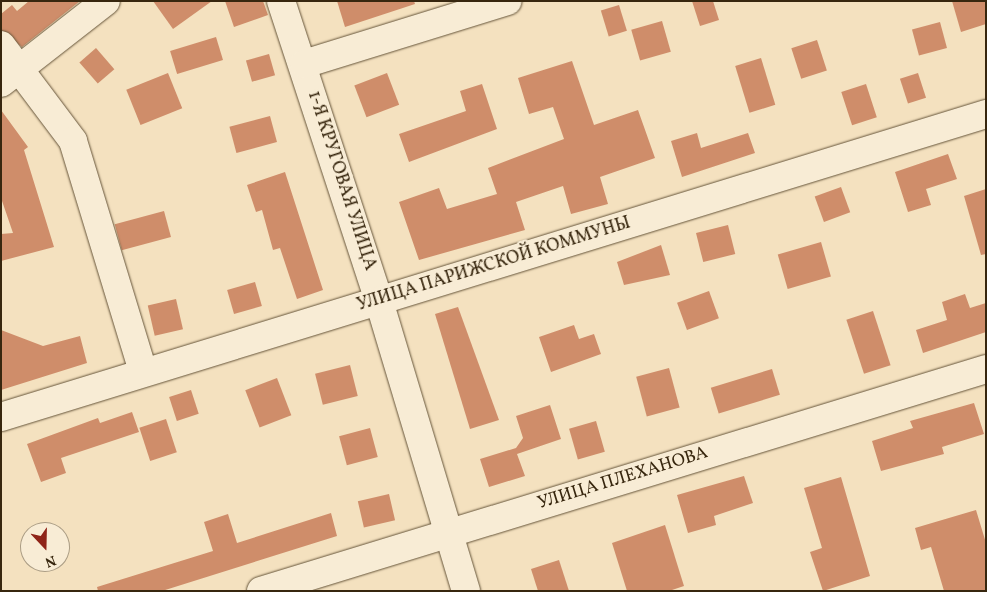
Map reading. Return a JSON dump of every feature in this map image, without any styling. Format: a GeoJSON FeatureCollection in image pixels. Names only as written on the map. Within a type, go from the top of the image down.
{"type":"FeatureCollection","features":[{"type":"Feature","properties":{"kind":"street"},"geometry":{"type":"LineString","coordinates":[[11,76],[106,1]]}},
{"type":"Feature","properties":{"kind":"street","name":"1-Я КРУГОВАЯ УЛИЦА"},"geometry":{"type":"LineString","coordinates":[[282,1],[304,64],[379,301],[466,591]]}},
{"type":"Feature","properties":{"kind":"street"},"geometry":{"type":"LineString","coordinates":[[304,64],[506,1]]}},
{"type":"Feature","properties":{"kind":"street"},"geometry":{"type":"LineString","coordinates":[[1,45],[11,76],[73,141],[143,372]]}},
{"type":"Feature","properties":{"kind":"street","name":"УЛИЦА ПАРИЖСКОЙ КОММУНЫ"},"geometry":{"type":"LineString","coordinates":[[1,417],[986,114]]}},
{"type":"Feature","properties":{"kind":"street","name":"УЛИЦА ПЛЕХАНОВА"},"geometry":{"type":"LineString","coordinates":[[262,591],[448,532],[986,369]]}},
{"type":"Feature","properties":{"kind":"building"},"geometry":{"type":"Polygon","coordinates":[[[29,1],[80,1],[22,47],[1,30],[1,14],[12,5],[17,11],[29,1]]]}},
{"type":"Feature","properties":{"kind":"building"},"geometry":{"type":"Polygon","coordinates":[[[153,1],[212,1],[173,29],[153,1]]]}},
{"type":"Feature","properties":{"kind":"building"},"geometry":{"type":"Polygon","coordinates":[[[225,1],[263,1],[268,15],[234,27],[225,1]]]}},
{"type":"Feature","properties":{"kind":"building"},"geometry":{"type":"Polygon","coordinates":[[[337,1],[414,1],[415,4],[345,27],[337,1]]]}},
{"type":"Feature","properties":{"kind":"building"},"geometry":{"type":"Polygon","coordinates":[[[692,1],[713,1],[719,20],[700,26],[692,1]]]}},
{"type":"Feature","properties":{"kind":"building"},"geometry":{"type":"Polygon","coordinates":[[[952,1],[986,1],[986,24],[961,32],[952,1]]]}},
{"type":"Feature","properties":{"kind":"building"},"geometry":{"type":"Polygon","coordinates":[[[619,5],[627,31],[609,36],[601,11],[619,5]]]}},
{"type":"Feature","properties":{"kind":"building"},"geometry":{"type":"Polygon","coordinates":[[[662,21],[671,52],[640,61],[631,30],[662,21]]]}},
{"type":"Feature","properties":{"kind":"building"},"geometry":{"type":"Polygon","coordinates":[[[940,22],[947,48],[919,56],[912,30],[940,22]]]}},
{"type":"Feature","properties":{"kind":"building"},"geometry":{"type":"Polygon","coordinates":[[[216,37],[223,60],[177,74],[170,51],[216,37]]]}},
{"type":"Feature","properties":{"kind":"building"},"geometry":{"type":"Polygon","coordinates":[[[817,40],[827,70],[801,79],[791,48],[817,40]]]}},
{"type":"Feature","properties":{"kind":"building"},"geometry":{"type":"Polygon","coordinates":[[[96,48],[114,69],[98,84],[79,62],[96,48]]]}},
{"type":"Feature","properties":{"kind":"building"},"geometry":{"type":"Polygon","coordinates":[[[269,54],[275,75],[252,82],[246,61],[269,54]]]}},
{"type":"Feature","properties":{"kind":"building"},"geometry":{"type":"Polygon","coordinates":[[[761,58],[775,105],[750,113],[735,66],[761,58]]]}},
{"type":"Feature","properties":{"kind":"building"},"geometry":{"type":"Polygon","coordinates":[[[572,61],[594,125],[638,110],[655,158],[600,177],[608,204],[571,214],[563,186],[516,202],[525,230],[419,260],[399,202],[439,188],[447,209],[497,194],[488,168],[564,139],[553,107],[529,114],[518,78],[572,61]]]}},
{"type":"Feature","properties":{"kind":"building"},"geometry":{"type":"Polygon","coordinates":[[[168,73],[182,108],[141,125],[126,90],[168,73]]]}},
{"type":"Feature","properties":{"kind":"building"},"geometry":{"type":"Polygon","coordinates":[[[387,73],[399,105],[367,117],[354,86],[387,73]]]}},
{"type":"Feature","properties":{"kind":"building"},"geometry":{"type":"Polygon","coordinates":[[[918,73],[926,98],[908,104],[900,79],[918,73]]]}},
{"type":"Feature","properties":{"kind":"building"},"geometry":{"type":"Polygon","coordinates":[[[482,84],[497,129],[409,162],[399,134],[466,111],[460,91],[482,84]]]}},
{"type":"Feature","properties":{"kind":"building"},"geometry":{"type":"Polygon","coordinates":[[[866,84],[877,117],[852,125],[841,92],[866,84]]]}},
{"type":"Feature","properties":{"kind":"building"},"geometry":{"type":"Polygon","coordinates":[[[1,110],[28,147],[24,150],[54,247],[1,261],[1,234],[13,233],[1,198],[1,110]]]}},
{"type":"Feature","properties":{"kind":"building"},"geometry":{"type":"Polygon","coordinates":[[[270,116],[277,142],[236,153],[229,127],[270,116]]]}},
{"type":"Feature","properties":{"kind":"building"},"geometry":{"type":"Polygon","coordinates":[[[697,133],[701,148],[748,133],[755,153],[682,177],[671,141],[697,133]]]}},
{"type":"Feature","properties":{"kind":"building"},"geometry":{"type":"Polygon","coordinates":[[[948,154],[957,179],[926,189],[931,205],[908,212],[895,172],[948,154]]]}},
{"type":"Feature","properties":{"kind":"building"},"geometry":{"type":"Polygon","coordinates":[[[285,172],[323,290],[297,299],[280,248],[273,250],[262,210],[256,212],[247,185],[285,172]]]}},
{"type":"Feature","properties":{"kind":"building"},"geometry":{"type":"Polygon","coordinates":[[[841,187],[850,212],[824,222],[815,197],[841,187]]]}},
{"type":"Feature","properties":{"kind":"building"},"geometry":{"type":"Polygon","coordinates":[[[986,189],[986,254],[981,255],[964,196],[986,189]]]}},
{"type":"Feature","properties":{"kind":"building"},"geometry":{"type":"Polygon","coordinates":[[[164,211],[171,237],[122,250],[115,224],[164,211]]]}},
{"type":"Feature","properties":{"kind":"building"},"geometry":{"type":"Polygon","coordinates":[[[728,225],[735,254],[703,262],[696,233],[728,225]]]}},
{"type":"Feature","properties":{"kind":"building"},"geometry":{"type":"Polygon","coordinates":[[[821,242],[831,277],[788,289],[778,254],[821,242]]]}},
{"type":"Feature","properties":{"kind":"building"},"geometry":{"type":"Polygon","coordinates":[[[661,245],[670,275],[624,285],[617,262],[661,245]]]}},
{"type":"Feature","properties":{"kind":"building"},"geometry":{"type":"Polygon","coordinates":[[[255,282],[262,306],[234,314],[227,290],[255,282]]]}},
{"type":"Feature","properties":{"kind":"building"},"geometry":{"type":"Polygon","coordinates":[[[709,291],[719,318],[687,330],[677,303],[709,291]]]}},
{"type":"Feature","properties":{"kind":"building"},"geometry":{"type":"Polygon","coordinates":[[[965,294],[970,308],[986,303],[986,332],[923,353],[916,330],[947,320],[942,302],[965,294]]]}},
{"type":"Feature","properties":{"kind":"building"},"geometry":{"type":"Polygon","coordinates":[[[176,299],[183,329],[155,336],[148,306],[176,299]]]}},
{"type":"Feature","properties":{"kind":"building"},"geometry":{"type":"Polygon","coordinates":[[[458,307],[499,420],[470,429],[435,314],[458,307]]]}},
{"type":"Feature","properties":{"kind":"building"},"geometry":{"type":"Polygon","coordinates":[[[873,311],[891,365],[864,374],[846,320],[873,311]]]}},
{"type":"Feature","properties":{"kind":"building"},"geometry":{"type":"Polygon","coordinates":[[[574,325],[579,339],[594,334],[601,354],[551,372],[539,337],[574,325]]]}},
{"type":"Feature","properties":{"kind":"building"},"geometry":{"type":"Polygon","coordinates":[[[1,330],[43,346],[80,336],[87,363],[1,390],[1,330]]]}},
{"type":"Feature","properties":{"kind":"building"},"geometry":{"type":"Polygon","coordinates":[[[350,365],[358,396],[323,405],[315,374],[350,365]]]}},
{"type":"Feature","properties":{"kind":"building"},"geometry":{"type":"Polygon","coordinates":[[[669,368],[680,408],[647,416],[636,377],[669,368]]]}},
{"type":"Feature","properties":{"kind":"building"},"geometry":{"type":"Polygon","coordinates":[[[772,369],[780,395],[719,414],[711,388],[772,369]]]}},
{"type":"Feature","properties":{"kind":"building"},"geometry":{"type":"Polygon","coordinates":[[[277,378],[291,415],[260,428],[245,390],[277,378]]]}},
{"type":"Feature","properties":{"kind":"building"},"geometry":{"type":"Polygon","coordinates":[[[191,390],[199,414],[177,421],[169,397],[191,390]]]}},
{"type":"Feature","properties":{"kind":"building"},"geometry":{"type":"Polygon","coordinates":[[[974,403],[984,434],[942,447],[944,454],[881,471],[872,441],[913,428],[910,421],[974,403]]]}},
{"type":"Feature","properties":{"kind":"building"},"geometry":{"type":"Polygon","coordinates":[[[550,405],[561,439],[517,454],[525,476],[489,487],[480,459],[516,448],[523,438],[516,416],[550,405]]]}},
{"type":"Feature","properties":{"kind":"building"},"geometry":{"type":"Polygon","coordinates":[[[132,412],[139,432],[61,458],[66,473],[41,482],[27,444],[98,418],[100,423],[132,412]]]}},
{"type":"Feature","properties":{"kind":"building"},"geometry":{"type":"Polygon","coordinates":[[[166,419],[177,452],[150,461],[139,428],[166,419]]]}},
{"type":"Feature","properties":{"kind":"building"},"geometry":{"type":"Polygon","coordinates":[[[596,421],[605,452],[578,459],[569,429],[596,421]]]}},
{"type":"Feature","properties":{"kind":"building"},"geometry":{"type":"Polygon","coordinates":[[[370,428],[378,457],[347,465],[339,436],[370,428]]]}},
{"type":"Feature","properties":{"kind":"building"},"geometry":{"type":"Polygon","coordinates":[[[744,476],[753,503],[714,516],[716,525],[688,533],[677,495],[744,476]]]}},
{"type":"Feature","properties":{"kind":"building"},"geometry":{"type":"Polygon","coordinates":[[[841,477],[870,576],[823,591],[810,552],[822,548],[804,488],[841,477]]]}},
{"type":"Feature","properties":{"kind":"building"},"geometry":{"type":"Polygon","coordinates":[[[389,494],[395,520],[364,528],[358,501],[389,494]]]}},
{"type":"Feature","properties":{"kind":"building"},"geometry":{"type":"Polygon","coordinates":[[[976,510],[986,543],[986,591],[944,591],[931,547],[921,550],[915,528],[976,510]]]}},
{"type":"Feature","properties":{"kind":"building"},"geometry":{"type":"Polygon","coordinates":[[[331,513],[337,536],[162,591],[98,591],[97,587],[213,551],[204,522],[228,514],[237,543],[331,513]]]}},
{"type":"Feature","properties":{"kind":"building"},"geometry":{"type":"Polygon","coordinates":[[[665,525],[684,586],[669,591],[627,591],[612,543],[665,525]]]}},
{"type":"Feature","properties":{"kind":"building"},"geometry":{"type":"Polygon","coordinates":[[[559,560],[569,591],[538,591],[531,569],[559,560]]]}}]}
